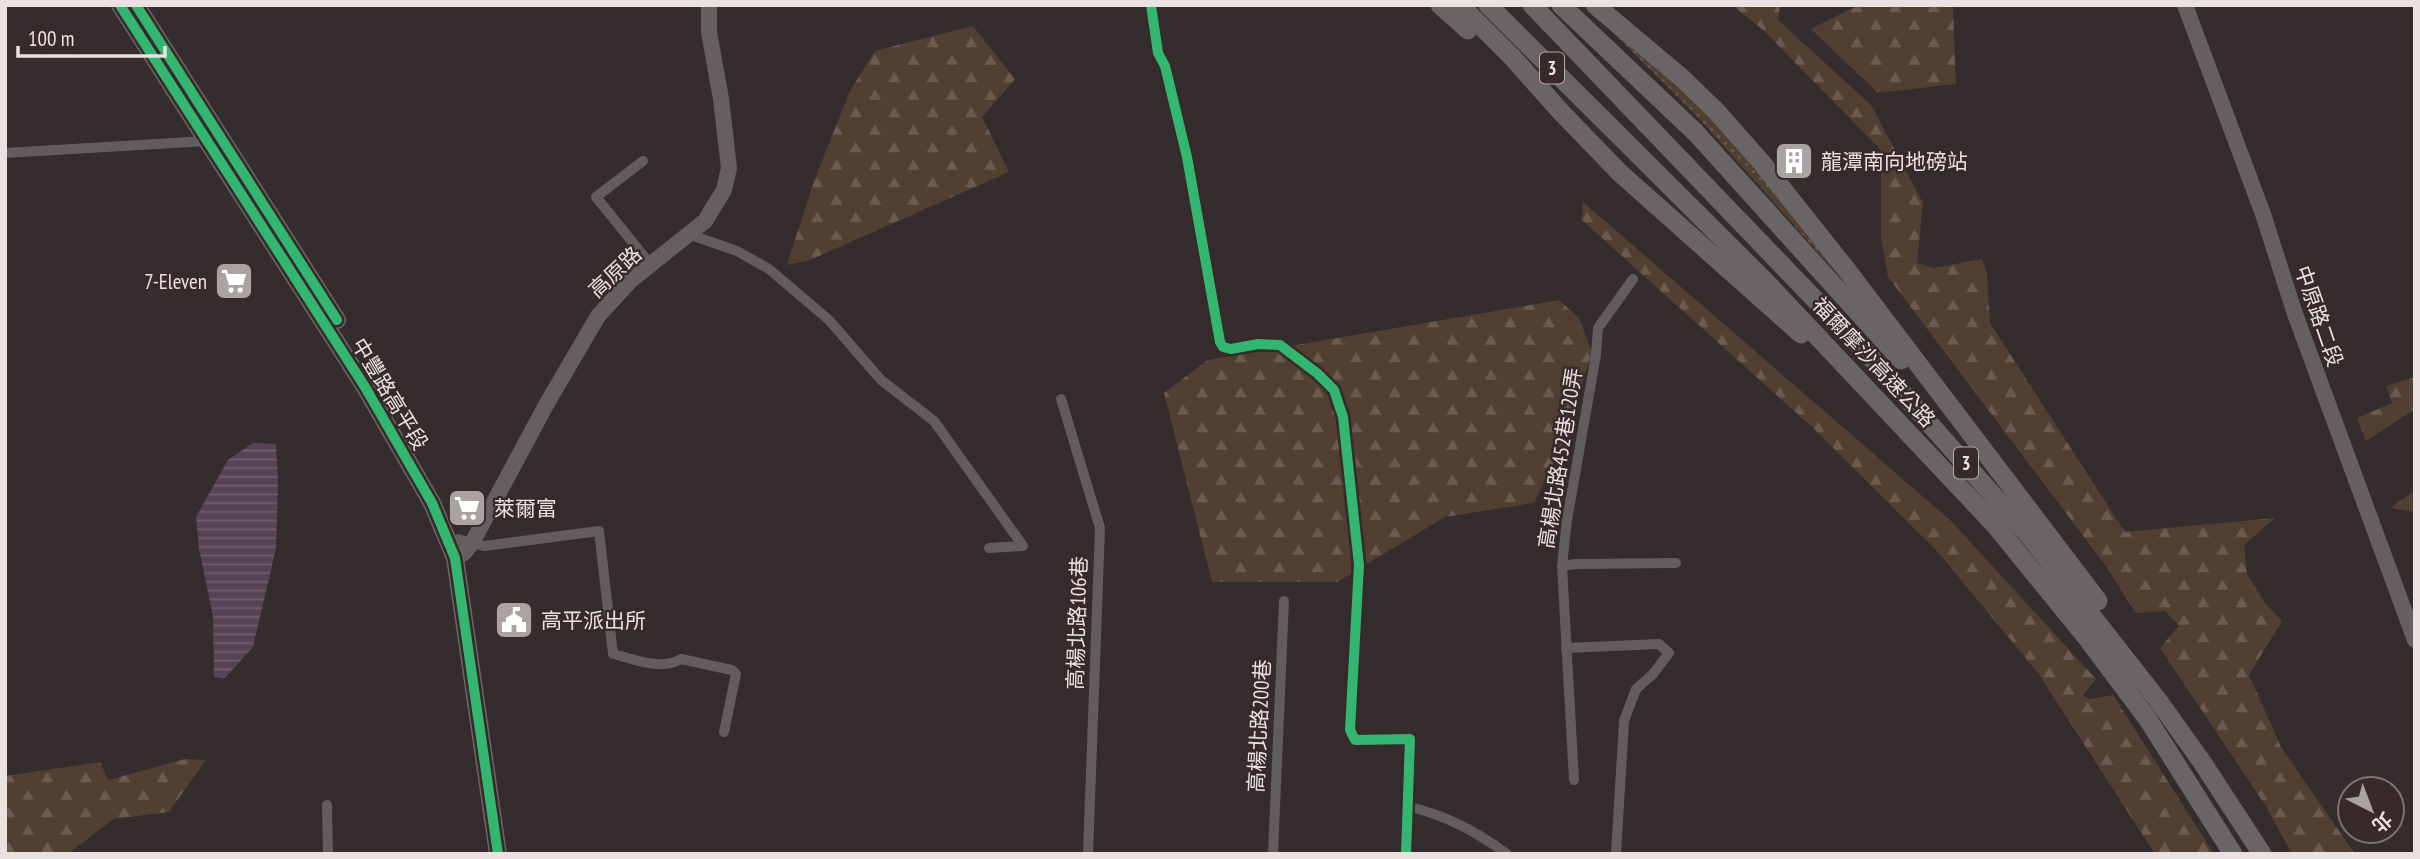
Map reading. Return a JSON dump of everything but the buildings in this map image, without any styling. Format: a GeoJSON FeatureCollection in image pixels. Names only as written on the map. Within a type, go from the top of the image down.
{"type":"FeatureCollection","features":[{"type":"Feature","properties":{"kind":"highway"},"geometry":{"type":"LineString","coordinates":[[1440,5],[1560,112]]}},
{"type":"Feature","properties":{"kind":"highway"},"geometry":{"type":"LineString","coordinates":[[1460,5],[1620,173],[1889,411]]}},
{"type":"Feature","properties":{"kind":"highway","name":"福爾摩沙高速公路"},"geometry":{"type":"LineString","coordinates":[[1489,5],[1766,282],[1995,525],[2087,638],[2147,718],[2233,854]]}},
{"type":"Feature","properties":{"kind":"highway","name":"福爾摩沙高速公路"},"geometry":{"type":"LineString","coordinates":[[1532,5],[1875,362],[1985,485],[2093,615],[2202,762],[2262,854]]}},
{"type":"Feature","properties":{"kind":"highway"},"geometry":{"type":"LineString","coordinates":[[1561,5],[1696,133],[1966,430]]}},
{"type":"Feature","properties":{"kind":"highway"},"geometry":{"type":"LineString","coordinates":[[1595,5],[1682,78],[1717,112],[1846,268],[2107,613],[2202,762]]}},
{"type":"Feature","properties":{"kind":"main road","name":"中豐路高平段"},"geometry":{"type":"LineString","coordinates":[[120,5],[162,59],[375,380],[439,492],[462,548],[509,854]]}},
{"type":"Feature","properties":{"kind":"main road","name":"中豐路高平段"},"geometry":{"type":"LineString","coordinates":[[135,5],[207,141],[365,387],[432,503],[462,548],[498,854]]}},
{"type":"Feature","properties":{"kind":"street","name":"高原路"},"geometry":{"type":"LineString","coordinates":[[462,548],[593,324],[615,296],[691,234],[713,211],[724,190],[729,168],[721,99],[709,32],[709,5]]}},
{"type":"Feature","properties":{"kind":"street"},"geometry":{"type":"LineString","coordinates":[[1152,5],[1158,53],[1165,66],[1187,157],[1220,342],[1223,347],[1231,349],[1258,344],[1280,345],[1334,390],[1343,417],[1359,565],[1350,730],[1355,740],[1410,739],[1406,854]]}},
{"type":"Feature","properties":{"kind":"street","name":"中原路二段"},"geometry":{"type":"LineString","coordinates":[[2185,5],[2263,214],[2295,314],[2415,640]]}},
{"type":"Feature","properties":{"kind":"street"},"geometry":{"type":"LineString","coordinates":[[5,153],[207,141]]}},
{"type":"Feature","properties":{"kind":"street"},"geometry":{"type":"LineString","coordinates":[[643,161],[596,197],[651,265]]}},
{"type":"Feature","properties":{"kind":"street"},"geometry":{"type":"LineString","coordinates":[[691,234],[737,251],[769,269],[829,320],[881,380],[934,421],[1023,546],[989,548]]}},
{"type":"Feature","properties":{"kind":"street","name":"高楊北路452巷120弄"},"geometry":{"type":"LineString","coordinates":[[1574,780],[1562,566],[1567,520],[1597,355],[1598,328],[1633,279]]}},
{"type":"Feature","properties":{"kind":"street","name":"高楊北路106巷"},"geometry":{"type":"LineString","coordinates":[[1060,399],[1100,528],[1088,854]]}},
{"type":"Feature","properties":{"kind":"street"},"geometry":{"type":"LineString","coordinates":[[462,548],[599,531],[612,654],[663,665],[681,659],[732,670],[736,674],[724,732]]}},
{"type":"Feature","properties":{"kind":"street"},"geometry":{"type":"LineString","coordinates":[[1562,566],[1676,563]]}},
{"type":"Feature","properties":{"kind":"street","name":"高楊北路200巷"},"geometry":{"type":"LineString","coordinates":[[1273,854],[1284,601]]}},
{"type":"Feature","properties":{"kind":"street"},"geometry":{"type":"LineString","coordinates":[[1566,648],[1659,644],[1669,653],[1653,674],[1636,689],[1625,720],[1616,854]]}},
{"type":"Feature","properties":{"kind":"street"},"geometry":{"type":"LineString","coordinates":[[327,805],[328,854]]}},
{"type":"Feature","properties":{"kind":"street"},"geometry":{"type":"LineString","coordinates":[[1407,806],[1442,815],[1485,838],[1507,854]]}},
{"type":"Feature","properties":{"kind":"green space"},"geometry":{"type":"Polygon","coordinates":[[[1732,5],[1780,5],[1778,20],[1871,105],[1923,203],[1917,263],[1934,268],[1982,259],[1987,275],[1990,323],[2125,532],[2275,518],[2244,545],[2247,574],[2265,603],[2282,621],[2249,675],[2281,747],[2336,827],[2336,845],[2349,845],[2355,854],[2292,854],[2265,805],[2160,648],[2179,626],[2165,611],[2136,613],[2105,565],[1888,277],[1881,236],[1881,150],[1764,31],[1732,5]]]}},
{"type":"Feature","properties":{"kind":"green space"},"geometry":{"type":"Polygon","coordinates":[[[1859,5],[1953,5],[1956,84],[1878,93],[1811,29],[1859,5]]]}},
{"type":"Feature","properties":{"kind":"green space"},"geometry":{"type":"Polygon","coordinates":[[[1592,12],[1712,115],[1870,311],[1696,115],[1592,12]]]}},
{"type":"Feature","properties":{"kind":"green space"},"geometry":{"type":"Polygon","coordinates":[[[973,26],[1015,79],[982,117],[1009,172],[810,260],[787,265],[814,181],[850,91],[875,51],[973,26]]]}},
{"type":"Feature","properties":{"kind":"green space"},"geometry":{"type":"Polygon","coordinates":[[[1583,202],[1951,521],[2096,679],[2083,695],[2089,699],[2113,695],[2214,854],[2155,854],[2038,673],[1936,550],[1812,427],[1582,220],[1583,202]]]}},
{"type":"Feature","properties":{"kind":"green space"},"geometry":{"type":"Polygon","coordinates":[[[1559,300],[1579,318],[1592,352],[1564,443],[1534,503],[1445,517],[1337,582],[1212,582],[1164,393],[1208,360],[1559,300]]]}},
{"type":"Feature","properties":{"kind":"green space"},"geometry":{"type":"Polygon","coordinates":[[[2415,377],[2415,409],[2366,441],[2357,418],[2392,403],[2386,386],[2415,377]]]}},
{"type":"Feature","properties":{"kind":"green space"},"geometry":{"type":"Polygon","coordinates":[[[2415,491],[2415,512],[2390,508],[2415,491]]]}},
{"type":"Feature","properties":{"kind":"green space"},"geometry":{"type":"Polygon","coordinates":[[[185,759],[206,760],[169,812],[113,819],[68,854],[20,854],[5,851],[5,776],[100,762],[108,780],[185,759]]]}},
{"type":"Feature","properties":{"kind":"shaded area"},"geometry":{"type":"Polygon","coordinates":[[[253,443],[276,444],[276,548],[253,647],[225,678],[214,677],[213,616],[199,549],[196,517],[228,460],[253,443]]]}},
{"type":"Feature","properties":{"kind":"cycle path"},"geometry":{"type":"LineString","coordinates":[[120,5],[365,387],[432,503],[455,558],[498,854]]}},
{"type":"Feature","properties":{"kind":"cycle path"},"geometry":{"type":"LineString","coordinates":[[136,5],[337,320]]}},
{"type":"Feature","properties":{"kind":"cycle path"},"geometry":{"type":"LineString","coordinates":[[1151,5],[1158,53],[1165,66],[1187,157],[1220,342],[1223,347],[1231,349],[1258,344],[1280,345],[1334,390],[1343,417],[1359,565],[1350,730],[1355,740],[1410,739],[1406,854]]}},
{"type":"Feature","properties":{"kind":"place","name":"龍潭南向地磅站"},"geometry":{"type":"Point","coordinates":[1794,161]}},
{"type":"Feature","properties":{"kind":"place","name":"7-Eleven"},"geometry":{"type":"Point","coordinates":[234,281]}},
{"type":"Feature","properties":{"kind":"place","name":"萊爾富"},"geometry":{"type":"Point","coordinates":[467,508]}},
{"type":"Feature","properties":{"kind":"place","name":"高平派出所"},"geometry":{"type":"Point","coordinates":[514,620]}}]}
